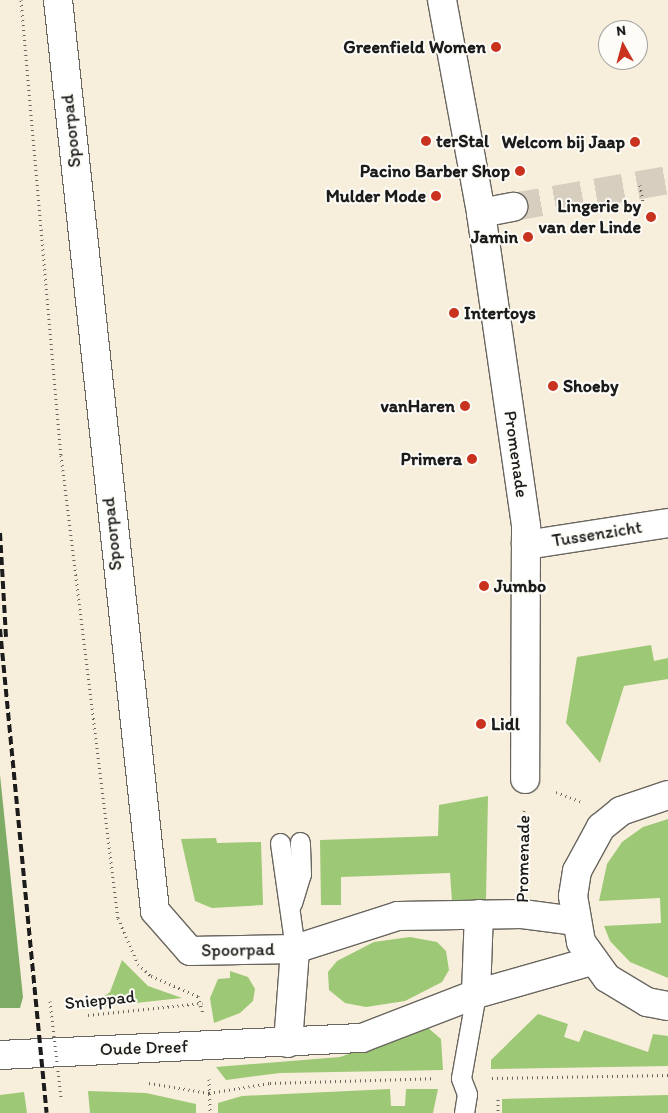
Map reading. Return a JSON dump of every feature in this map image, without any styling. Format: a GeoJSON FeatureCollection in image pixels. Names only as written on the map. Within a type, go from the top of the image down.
{"type":"FeatureCollection","features":[{"type":"Feature","properties":{"kind":"street","name":"Spoorpad"},"geometry":{"type":"LineString","coordinates":[[58,0],[155,911],[190,951],[295,949]]}},
{"type":"Feature","properties":{"kind":"street","name":"Promenade"},"geometry":{"type":"LineString","coordinates":[[442,0],[481,213],[526,545],[525,780]]}},
{"type":"Feature","properties":{"kind":"street"},"geometry":{"type":"LineString","coordinates":[[481,213],[513,207]]}},
{"type":"Feature","properties":{"kind":"street","name":"Tussenzicht"},"geometry":{"type":"LineString","coordinates":[[526,545],[668,523]]}},
{"type":"Feature","properties":{"kind":"street"},"geometry":{"type":"LineString","coordinates":[[668,795],[620,811],[601,827],[577,871],[575,921],[592,961],[626,992],[668,1006]]}},
{"type":"Feature","properties":{"kind":"street"},"geometry":{"type":"LineString","coordinates":[[476,994],[479,914]]}},
{"type":"Feature","properties":{"kind":"street"},"geometry":{"type":"LineString","coordinates":[[288,1043],[295,949],[398,916],[522,914],[575,921]]}},
{"type":"Feature","properties":{"kind":"street","name":"Oude Dreef"},"geometry":{"type":"LineString","coordinates":[[0,1055],[288,1043],[362,1038],[476,994],[592,961]]}},
{"type":"Feature","properties":{"kind":"lane"},"geometry":{"type":"LineString","coordinates":[[292,903],[301,874],[300,842]]}},
{"type":"Feature","properties":{"kind":"lane"},"geometry":{"type":"LineString","coordinates":[[280,843],[282,875],[292,903],[295,949]]}},
{"type":"Feature","properties":{"kind":"lane"},"geometry":{"type":"LineString","coordinates":[[464,1113],[467,1094],[462,1078],[476,994]]}},
{"type":"Feature","properties":{"kind":"path"},"geometry":{"type":"LineString","coordinates":[[21,0],[61,455],[118,918],[129,951],[151,976]]}},
{"type":"Feature","properties":{"kind":"path"},"geometry":{"type":"LineString","coordinates":[[640,185],[643,202]]}},
{"type":"Feature","properties":{"kind":"path","name":"Promenade"},"geometry":{"type":"LineString","coordinates":[[522,914],[525,780]]}},
{"type":"Feature","properties":{"kind":"path"},"geometry":{"type":"LineString","coordinates":[[50,1001],[61,1098]]}},
{"type":"Feature","properties":{"kind":"path","name":"Snieppad"},"geometry":{"type":"LineString","coordinates":[[77,1016],[202,1003]]}},
{"type":"Feature","properties":{"kind":"path","name":"Snieppad"},"geometry":{"type":"LineString","coordinates":[[48,1019],[58,1018]]}},
{"type":"Feature","properties":{"kind":"path"},"geometry":{"type":"LineString","coordinates":[[209,1093],[210,1113]]}},
{"type":"Feature","properties":{"kind":"green space"},"geometry":{"type":"Polygon","coordinates":[[[651,645],[654,661],[668,658],[668,679],[624,686],[600,763],[566,723],[577,657],[651,645]]]}},
{"type":"Feature","properties":{"kind":"green space"},"geometry":{"type":"Polygon","coordinates":[[[0,775],[23,997],[20,1008],[0,1008],[0,775]]]}},
{"type":"Feature","properties":{"kind":"green space"},"geometry":{"type":"Polygon","coordinates":[[[488,796],[486,899],[452,902],[450,873],[341,877],[341,905],[321,905],[320,840],[438,836],[439,805],[488,796]]]}},
{"type":"Feature","properties":{"kind":"green space"},"geometry":{"type":"Polygon","coordinates":[[[668,819],[668,978],[630,962],[610,941],[604,926],[661,923],[660,898],[599,901],[607,864],[622,842],[643,827],[668,819]]]}},
{"type":"Feature","properties":{"kind":"green space"},"geometry":{"type":"Polygon","coordinates":[[[216,838],[217,843],[261,842],[263,905],[212,908],[195,901],[181,839],[216,838]]]}},
{"type":"Feature","properties":{"kind":"green space"},"geometry":{"type":"Polygon","coordinates":[[[410,937],[437,942],[446,951],[449,970],[442,982],[405,1001],[366,1007],[345,1003],[329,990],[328,972],[337,961],[374,942],[410,937]]]}},
{"type":"Feature","properties":{"kind":"green space"},"geometry":{"type":"Polygon","coordinates":[[[122,960],[148,986],[182,998],[89,1008],[110,992],[122,960]]]}},
{"type":"Feature","properties":{"kind":"green space"},"geometry":{"type":"Polygon","coordinates":[[[230,971],[248,977],[255,989],[253,1001],[240,1013],[214,1023],[210,998],[218,979],[230,978],[230,971]]]}},
{"type":"Feature","properties":{"kind":"green space"},"geometry":{"type":"Polygon","coordinates":[[[538,1014],[568,1024],[564,1037],[579,1042],[584,1030],[648,1052],[653,1034],[668,1036],[668,1066],[491,1069],[491,1060],[538,1014]]]}},
{"type":"Feature","properties":{"kind":"green space"},"geometry":{"type":"Polygon","coordinates":[[[427,1027],[441,1039],[443,1070],[280,1073],[226,1080],[216,1067],[340,1057],[427,1027]]]}},
{"type":"Feature","properties":{"kind":"green space"},"geometry":{"type":"Polygon","coordinates":[[[390,1089],[391,1106],[405,1106],[406,1089],[438,1089],[433,1113],[218,1113],[218,1103],[242,1096],[390,1089]]]}},
{"type":"Feature","properties":{"kind":"green space"},"geometry":{"type":"Polygon","coordinates":[[[88,1091],[146,1093],[196,1104],[196,1113],[90,1113],[88,1091]]]}},
{"type":"Feature","properties":{"kind":"green space"},"geometry":{"type":"Polygon","coordinates":[[[24,1092],[27,1113],[0,1113],[0,1095],[24,1092]]]}},
{"type":"Feature","properties":{"kind":"green space"},"geometry":{"type":"Polygon","coordinates":[[[668,1095],[668,1113],[502,1113],[502,1099],[668,1095]]]}},
{"type":"Feature","properties":{"kind":"tunnel"},"geometry":{"type":"LineString","coordinates":[[513,207],[668,180]]}},
{"type":"Feature","properties":{"kind":"railway"},"geometry":{"type":"LineString","coordinates":[[0,533],[6,637]]}},
{"type":"Feature","properties":{"kind":"railway"},"geometry":{"type":"LineString","coordinates":[[0,629],[47,1113]]}},
{"type":"Feature","properties":{"kind":"place","name":"Greenfield Women"},"geometry":{"type":"Point","coordinates":[496,47]}},
{"type":"Feature","properties":{"kind":"place","name":"terStal"},"geometry":{"type":"Point","coordinates":[426,141]}},
{"type":"Feature","properties":{"kind":"place","name":"Welcom bij Jaap"},"geometry":{"type":"Point","coordinates":[635,142]}},
{"type":"Feature","properties":{"kind":"place","name":"Pacino Barber Shop"},"geometry":{"type":"Point","coordinates":[520,171]}},
{"type":"Feature","properties":{"kind":"place","name":"Mulder Mode"},"geometry":{"type":"Point","coordinates":[436,196]}},
{"type":"Feature","properties":{"kind":"place","name":"Lingerie by van der Linde"},"geometry":{"type":"Point","coordinates":[651,217]}},
{"type":"Feature","properties":{"kind":"place","name":"Jamin"},"geometry":{"type":"Point","coordinates":[528,237]}},
{"type":"Feature","properties":{"kind":"place","name":"Intertoys"},"geometry":{"type":"Point","coordinates":[454,313]}},
{"type":"Feature","properties":{"kind":"place","name":"Shoeby"},"geometry":{"type":"Point","coordinates":[553,386]}},
{"type":"Feature","properties":{"kind":"place","name":"vanHaren"},"geometry":{"type":"Point","coordinates":[465,406]}},
{"type":"Feature","properties":{"kind":"place","name":"Primera"},"geometry":{"type":"Point","coordinates":[472,459]}},
{"type":"Feature","properties":{"kind":"place","name":"Jumbo"},"geometry":{"type":"Point","coordinates":[484,586]}},
{"type":"Feature","properties":{"kind":"place","name":"Lidl"},"geometry":{"type":"Point","coordinates":[481,724]}}]}
